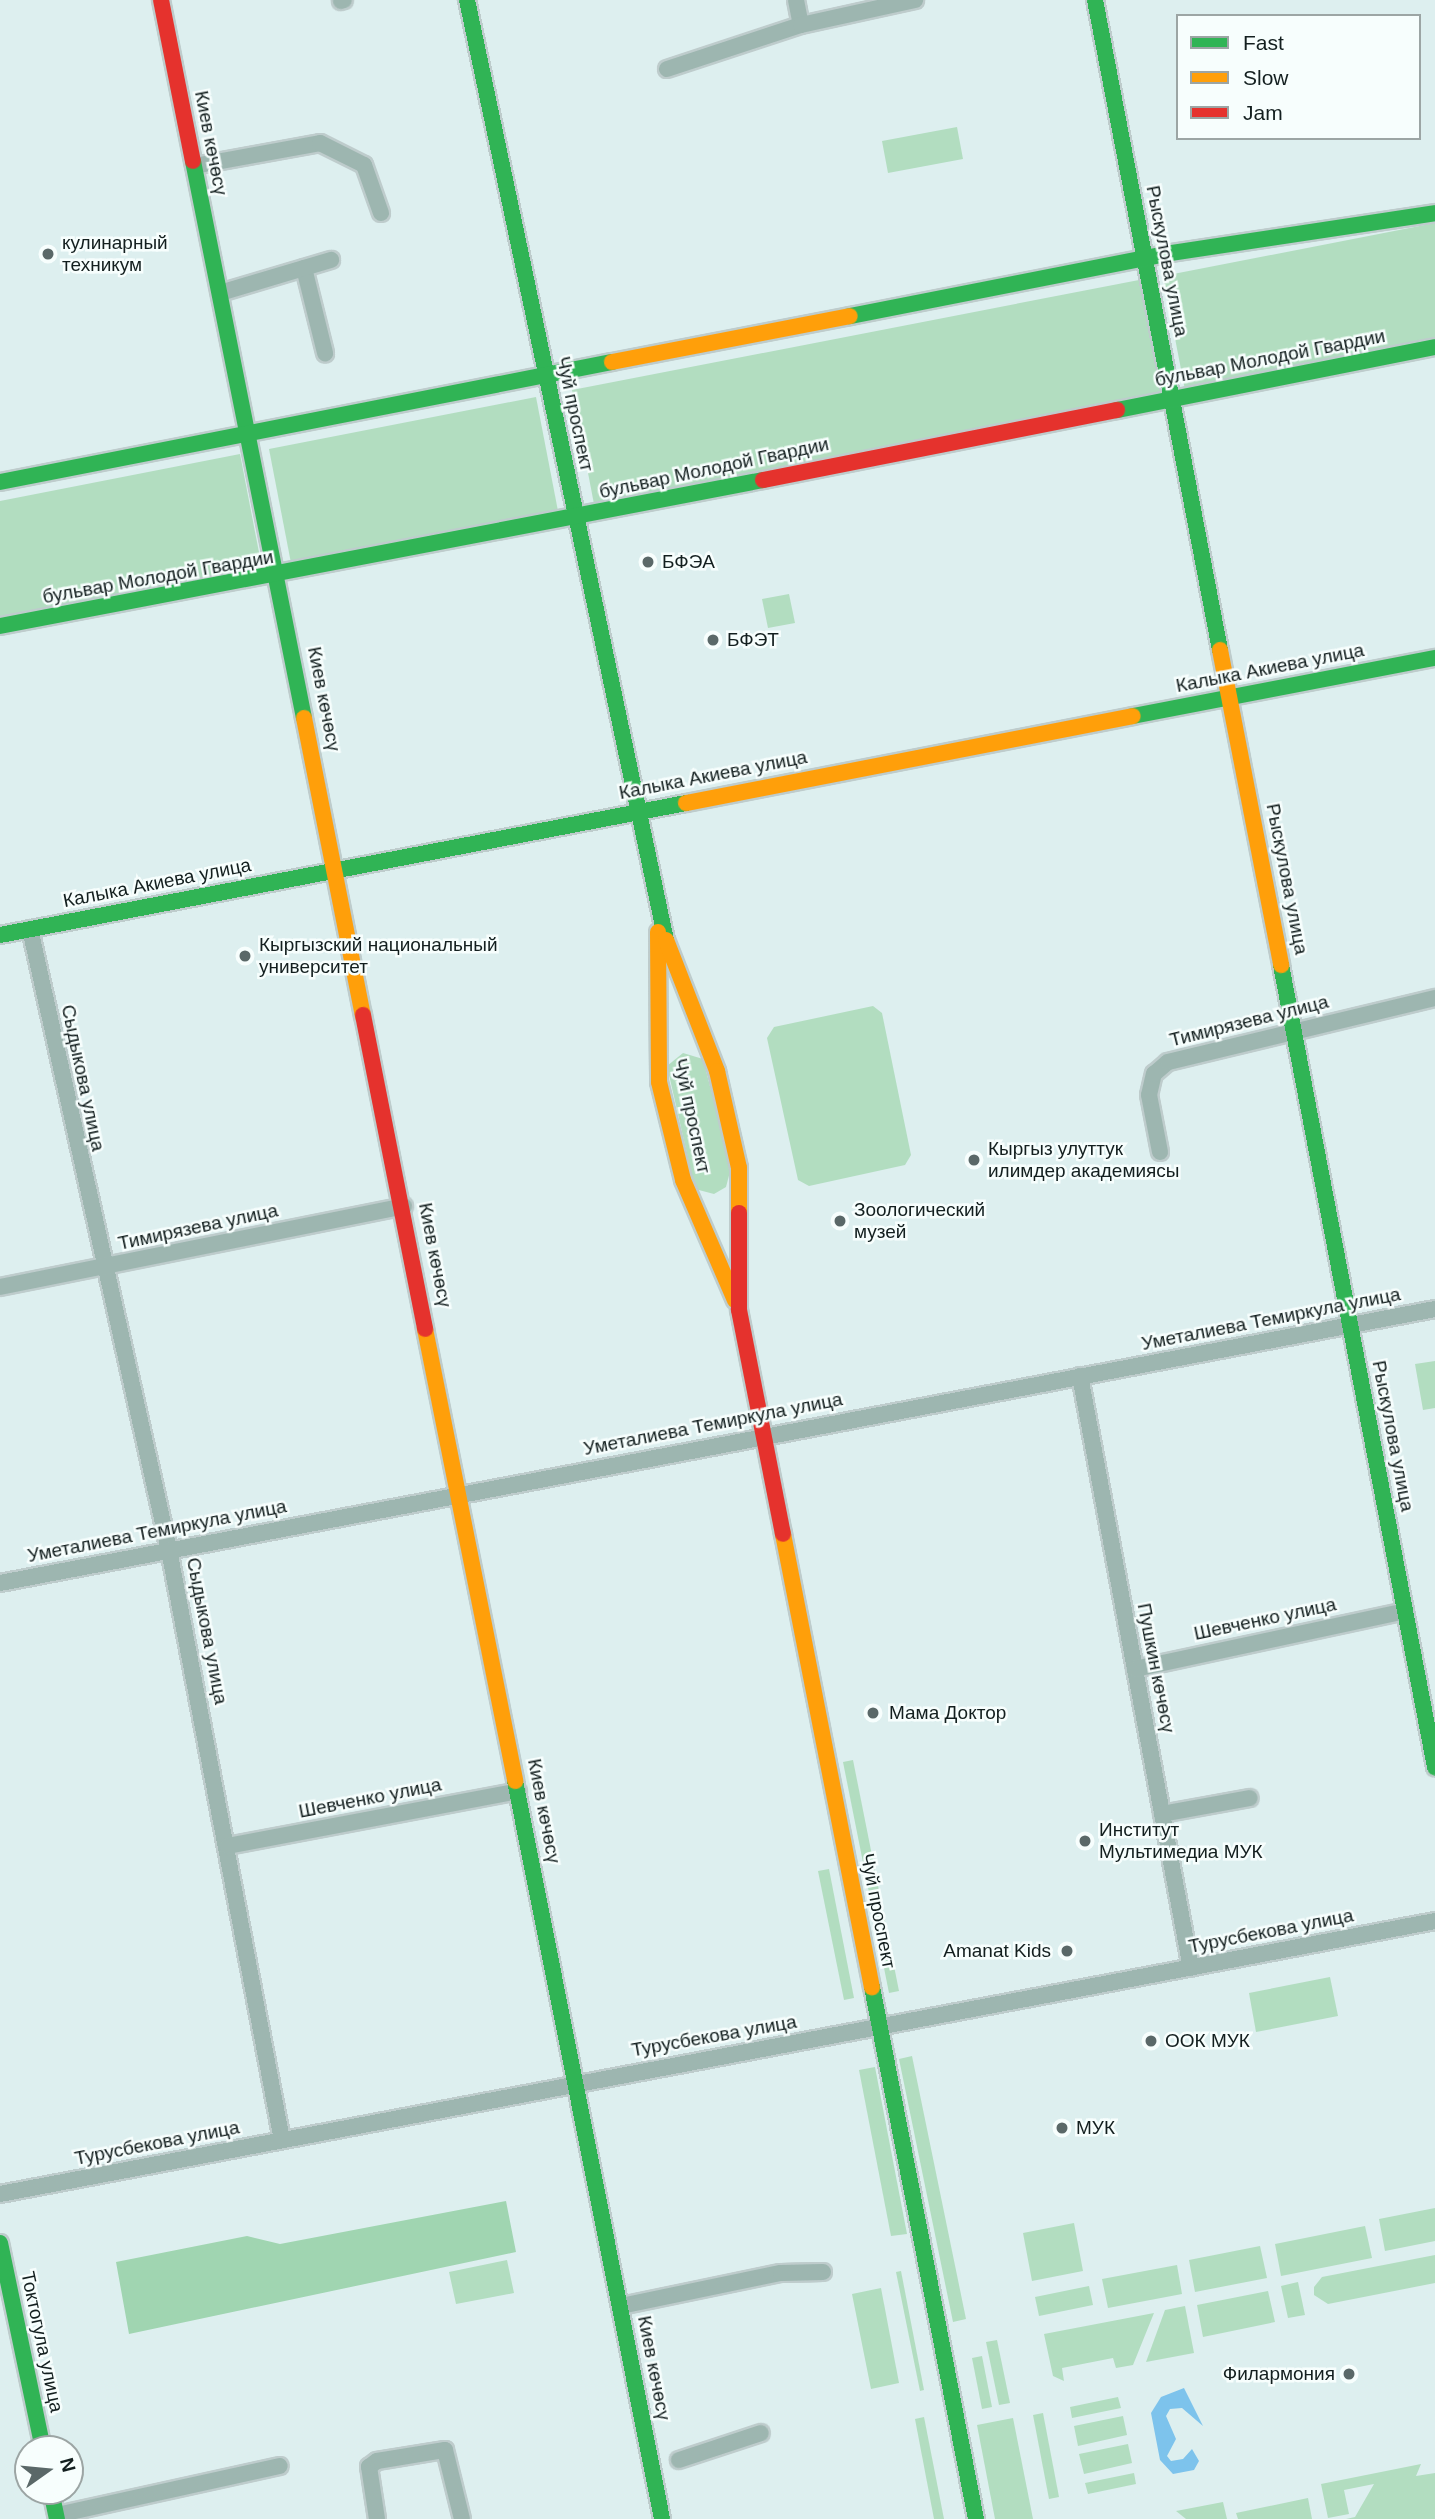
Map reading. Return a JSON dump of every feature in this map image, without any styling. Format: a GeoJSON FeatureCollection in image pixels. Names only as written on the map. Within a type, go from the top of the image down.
{"type":"FeatureCollection","features":[{"type":"Feature","properties":{"kind":"main road","name":"Киев көчөсү"},"geometry":{"type":"LineString","coordinates":[[161,0],[404,1206],[662,2519]]}},
{"type":"Feature","properties":{"kind":"main road","name":"Чуй проспект"},"geometry":{"type":"LineString","coordinates":[[467,0],[658,920],[717,1071],[739,1168],[739,1310],[976,2519]]}},
{"type":"Feature","properties":{"kind":"main road","name":"Рыскулова улица"},"geometry":{"type":"LineString","coordinates":[[1095,0],[1435,1767]]}},
{"type":"Feature","properties":{"kind":"main road"},"geometry":{"type":"LineString","coordinates":[[0,482],[545,372],[1145,258],[1435,213]]}},
{"type":"Feature","properties":{"kind":"main road","name":"бульвар Молодой Гвардии"},"geometry":{"type":"LineString","coordinates":[[0,626],[278,576],[1435,348]]}},
{"type":"Feature","properties":{"kind":"main road","name":"Калыка Акиева улица"},"geometry":{"type":"LineString","coordinates":[[0,935],[1435,658]]}},
{"type":"Feature","properties":{"kind":"main road","name":"Чуй проспект"},"geometry":{"type":"LineString","coordinates":[[658,920],[659,1082],[683,1180],[739,1310]]}},
{"type":"Feature","properties":{"kind":"main road","name":"Токтогула улица"},"geometry":{"type":"LineString","coordinates":[[0,2243],[40,2435]]}},
{"type":"Feature","properties":{"kind":"street"},"geometry":{"type":"LineString","coordinates":[[796,0],[801,25]]}},
{"type":"Feature","properties":{"kind":"street"},"geometry":{"type":"LineString","coordinates":[[667,69],[801,25],[915,0]]}},
{"type":"Feature","properties":{"kind":"street"},"geometry":{"type":"LineString","coordinates":[[194,166],[320,143],[364,165],[380,214]]}},
{"type":"Feature","properties":{"kind":"street"},"geometry":{"type":"LineString","coordinates":[[220,293],[331,260]]}},
{"type":"Feature","properties":{"kind":"street"},"geometry":{"type":"LineString","coordinates":[[304,268],[326,353]]}},
{"type":"Feature","properties":{"kind":"street","name":"Сыдыкова улица"},"geometry":{"type":"LineString","coordinates":[[30,929],[103,1268],[170,1550],[282,2140]]}},
{"type":"Feature","properties":{"kind":"street","name":"Тимирязева улица"},"geometry":{"type":"LineString","coordinates":[[1160,1152],[1149,1095],[1154,1074],[1168,1062],[1435,998]]}},
{"type":"Feature","properties":{"kind":"street","name":"Тимирязева улица"},"geometry":{"type":"LineString","coordinates":[[0,1287],[404,1206]]}},
{"type":"Feature","properties":{"kind":"street","name":"Уметалиева Темиркула улица"},"geometry":{"type":"LineString","coordinates":[[0,1583],[1435,1309]]}},
{"type":"Feature","properties":{"kind":"street","name":"Пушкин көчөсү"},"geometry":{"type":"LineString","coordinates":[[1080,1376],[1191,1968]]}},
{"type":"Feature","properties":{"kind":"street","name":"Шевченко улица"},"geometry":{"type":"LineString","coordinates":[[1135,1669],[1405,1611]]}},
{"type":"Feature","properties":{"kind":"street","name":"Шевченко улица"},"geometry":{"type":"LineString","coordinates":[[228,1846],[519,1791]]}},
{"type":"Feature","properties":{"kind":"street"},"geometry":{"type":"LineString","coordinates":[[1162,1814],[1250,1798]]}},
{"type":"Feature","properties":{"kind":"street","name":"Турусбекова улица"},"geometry":{"type":"LineString","coordinates":[[0,2194],[1435,1921]]}},
{"type":"Feature","properties":{"kind":"street"},"geometry":{"type":"LineString","coordinates":[[621,2306],[781,2273],[823,2272]]}},
{"type":"Feature","properties":{"kind":"street"},"geometry":{"type":"LineString","coordinates":[[679,2460],[761,2433]]}},
{"type":"Feature","properties":{"kind":"street"},"geometry":{"type":"LineString","coordinates":[[377,2519],[369,2467],[377,2461],[446,2450],[462,2519]]}},
{"type":"Feature","properties":{"kind":"street"},"geometry":{"type":"LineString","coordinates":[[57,2517],[280,2466]]}},
{"type":"Feature","properties":{"kind":"green space"},"geometry":{"type":"Polygon","coordinates":[[[957,127],[963,159],[888,173],[882,141],[957,127]]]}},
{"type":"Feature","properties":{"kind":"green space"},"geometry":{"type":"Polygon","coordinates":[[[1435,223],[1435,341],[1185,390],[1163,276],[1435,223]]]}},
{"type":"Feature","properties":{"kind":"green space"},"geometry":{"type":"Polygon","coordinates":[[[1139,280],[1161,394],[594,504],[572,390],[1139,280]]]}},
{"type":"Feature","properties":{"kind":"green space"},"geometry":{"type":"Polygon","coordinates":[[[536,397],[558,511],[291,563],[269,449],[536,397]]]}},
{"type":"Feature","properties":{"kind":"green space"},"geometry":{"type":"Polygon","coordinates":[[[240,454],[262,568],[0,619],[0,501],[240,454]]]}},
{"type":"Feature","properties":{"kind":"green space"},"geometry":{"type":"Polygon","coordinates":[[[789,594],[795,623],[768,628],[762,599],[789,594]]]}},
{"type":"Feature","properties":{"kind":"green space"},"geometry":{"type":"Polygon","coordinates":[[[873,1006],[882,1013],[911,1155],[905,1165],[809,1186],[798,1180],[767,1038],[774,1027],[873,1006]]]}},
{"type":"Feature","properties":{"kind":"green space"},"geometry":{"type":"Polygon","coordinates":[[[683,1053],[703,1059],[731,1168],[726,1187],[714,1194],[695,1189],[667,1066],[683,1053]]]}},
{"type":"Feature","properties":{"kind":"green space"},"geometry":{"type":"Polygon","coordinates":[[[1435,1361],[1435,1408],[1423,1410],[1415,1364],[1435,1361]]]}},
{"type":"Feature","properties":{"kind":"green space"},"geometry":{"type":"Polygon","coordinates":[[[853,1760],[899,1991],[889,1993],[843,1762],[853,1760]]]}},
{"type":"Feature","properties":{"kind":"green space"},"geometry":{"type":"Polygon","coordinates":[[[829,1869],[854,1998],[844,2000],[818,1871],[829,1869]]]}},
{"type":"Feature","properties":{"kind":"green space"},"geometry":{"type":"Polygon","coordinates":[[[1330,1977],[1338,2016],[1256,2032],[1249,1993],[1330,1977]]]}},
{"type":"Feature","properties":{"kind":"green space"},"geometry":{"type":"Polygon","coordinates":[[[912,2056],[966,2319],[953,2322],[899,2059],[912,2056]]]}},
{"type":"Feature","properties":{"kind":"green space"},"geometry":{"type":"Polygon","coordinates":[[[875,2067],[907,2234],[891,2236],[859,2070],[875,2067]]]}},
{"type":"Feature","properties":{"kind":"green space"},"geometry":{"type":"Polygon","coordinates":[[[506,2201],[516,2252],[129,2334],[116,2262],[247,2236],[280,2244],[506,2201]]]}},
{"type":"Feature","properties":{"kind":"green space"},"geometry":{"type":"Polygon","coordinates":[[[1435,2208],[1435,2241],[1385,2251],[1379,2219],[1435,2208]]]}},
{"type":"Feature","properties":{"kind":"green space"},"geometry":{"type":"Polygon","coordinates":[[[1074,2223],[1083,2271],[1032,2281],[1023,2233],[1074,2223]]]}},
{"type":"Feature","properties":{"kind":"green space"},"geometry":{"type":"Polygon","coordinates":[[[1365,2226],[1372,2258],[1281,2276],[1275,2244],[1365,2226]]]}},
{"type":"Feature","properties":{"kind":"green space"},"geometry":{"type":"Polygon","coordinates":[[[1260,2246],[1267,2278],[1195,2292],[1189,2260],[1260,2246]]]}},
{"type":"Feature","properties":{"kind":"green space"},"geometry":{"type":"Polygon","coordinates":[[[1435,2255],[1435,2283],[1328,2304],[1314,2295],[1314,2287],[1322,2277],[1435,2255]]]}},
{"type":"Feature","properties":{"kind":"green space"},"geometry":{"type":"Polygon","coordinates":[[[507,2260],[514,2293],[456,2304],[449,2272],[507,2260]]]}},
{"type":"Feature","properties":{"kind":"green space"},"geometry":{"type":"Polygon","coordinates":[[[1177,2265],[1182,2294],[1108,2308],[1102,2279],[1177,2265]]]}},
{"type":"Feature","properties":{"kind":"green space"},"geometry":{"type":"Polygon","coordinates":[[[901,2271],[924,2390],[920,2391],[896,2272],[901,2271]]]}},
{"type":"Feature","properties":{"kind":"green space"},"geometry":{"type":"Polygon","coordinates":[[[1298,2282],[1305,2315],[1288,2318],[1281,2286],[1298,2282]]]}},
{"type":"Feature","properties":{"kind":"green space"},"geometry":{"type":"Polygon","coordinates":[[[1089,2286],[1093,2305],[1039,2316],[1035,2297],[1089,2286]]]}},
{"type":"Feature","properties":{"kind":"green space"},"geometry":{"type":"Polygon","coordinates":[[[881,2288],[899,2383],[871,2389],[852,2294],[881,2288]]]}},
{"type":"Feature","properties":{"kind":"green space"},"geometry":{"type":"Polygon","coordinates":[[[1268,2291],[1275,2322],[1203,2337],[1197,2305],[1268,2291]]]}},
{"type":"Feature","properties":{"kind":"green space"},"geometry":{"type":"Polygon","coordinates":[[[1185,2306],[1194,2353],[1146,2362],[1165,2310],[1185,2306]]]}},
{"type":"Feature","properties":{"kind":"green space"},"geometry":{"type":"Polygon","coordinates":[[[1154,2313],[1133,2365],[1116,2368],[1113,2358],[1062,2368],[1064,2381],[1053,2376],[1044,2334],[1154,2313]]]}},
{"type":"Feature","properties":{"kind":"green space"},"geometry":{"type":"Polygon","coordinates":[[[997,2340],[1010,2403],[999,2405],[986,2342],[997,2340]]]}},
{"type":"Feature","properties":{"kind":"green space"},"geometry":{"type":"Polygon","coordinates":[[[982,2356],[992,2407],[982,2409],[972,2358],[982,2356]]]}},
{"type":"Feature","properties":{"kind":"green space"},"geometry":{"type":"Polygon","coordinates":[[[1118,2397],[1121,2408],[1072,2418],[1070,2407],[1118,2397]]]}},
{"type":"Feature","properties":{"kind":"green space"},"geometry":{"type":"Polygon","coordinates":[[[1043,2413],[1059,2497],[1049,2499],[1033,2415],[1043,2413]]]}},
{"type":"Feature","properties":{"kind":"green space"},"geometry":{"type":"Polygon","coordinates":[[[1123,2416],[1127,2435],[1078,2446],[1074,2426],[1123,2416]]]}},
{"type":"Feature","properties":{"kind":"green space"},"geometry":{"type":"Polygon","coordinates":[[[924,2417],[944,2519],[934,2519],[915,2419],[924,2417]]]}},
{"type":"Feature","properties":{"kind":"green space"},"geometry":{"type":"Polygon","coordinates":[[[1013,2418],[1033,2519],[995,2519],[977,2425],[1013,2418]]]}},
{"type":"Feature","properties":{"kind":"green space"},"geometry":{"type":"Polygon","coordinates":[[[1128,2444],[1132,2463],[1084,2474],[1079,2454],[1128,2444]]]}},
{"type":"Feature","properties":{"kind":"green space"},"geometry":{"type":"Polygon","coordinates":[[[1421,2464],[1416,2476],[1435,2473],[1435,2519],[1346,2519],[1355,2517],[1374,2484],[1344,2490],[1349,2514],[1328,2518],[1321,2484],[1421,2464]]]}},
{"type":"Feature","properties":{"kind":"green space"},"geometry":{"type":"Polygon","coordinates":[[[1134,2473],[1136,2484],[1088,2494],[1085,2483],[1134,2473]]]}},
{"type":"Feature","properties":{"kind":"green space"},"geometry":{"type":"Polygon","coordinates":[[[1308,2498],[1312,2519],[1238,2519],[1236,2513],[1308,2498]]]}},
{"type":"Feature","properties":{"kind":"green space"},"geometry":{"type":"Polygon","coordinates":[[[1223,2502],[1227,2519],[1186,2519],[1176,2511],[1223,2502]]]}},
{"type":"Feature","properties":{"kind":"water"},"geometry":{"type":"Polygon","coordinates":[[[1184,2388],[1203,2426],[1182,2408],[1170,2409],[1166,2416],[1176,2439],[1167,2456],[1171,2461],[1183,2459],[1192,2449],[1199,2461],[1194,2470],[1173,2474],[1160,2460],[1151,2413],[1161,2397],[1184,2388]]]}},
{"type":"Feature","properties":{"kind":"traffic: fast"},"geometry":{"type":"LineString","coordinates":[[467,0],[666,940]]}},
{"type":"Feature","properties":{"kind":"traffic: fast"},"geometry":{"type":"LineString","coordinates":[[1095,0],[1220,650]]}},
{"type":"Feature","properties":{"kind":"traffic: fast"},"geometry":{"type":"LineString","coordinates":[[193,161],[304,718]]}},
{"type":"Feature","properties":{"kind":"traffic: fast"},"geometry":{"type":"LineString","coordinates":[[850,316],[1165,254],[1435,213]]}},
{"type":"Feature","properties":{"kind":"traffic: fast"},"geometry":{"type":"LineString","coordinates":[[1117,410],[1435,347]]}},
{"type":"Feature","properties":{"kind":"traffic: fast"},"geometry":{"type":"LineString","coordinates":[[0,482],[612,362]]}},
{"type":"Feature","properties":{"kind":"traffic: fast"},"geometry":{"type":"LineString","coordinates":[[0,626],[763,480]]}},
{"type":"Feature","properties":{"kind":"traffic: fast"},"geometry":{"type":"LineString","coordinates":[[1133,716],[1435,658]]}},
{"type":"Feature","properties":{"kind":"traffic: fast"},"geometry":{"type":"LineString","coordinates":[[0,935],[686,803]]}},
{"type":"Feature","properties":{"kind":"traffic: fast"},"geometry":{"type":"LineString","coordinates":[[1281,965],[1435,1767]]}},
{"type":"Feature","properties":{"kind":"traffic: fast"},"geometry":{"type":"LineString","coordinates":[[515,1781],[662,2519]]}},
{"type":"Feature","properties":{"kind":"traffic: fast"},"geometry":{"type":"LineString","coordinates":[[872,1987],[976,2519]]}},
{"type":"Feature","properties":{"kind":"traffic: fast"},"geometry":{"type":"LineString","coordinates":[[0,2243],[40,2435]]}},
{"type":"Feature","properties":{"kind":"traffic: fast"},"geometry":{"type":"LineString","coordinates":[[54,2505],[57,2519]]}},
{"type":"Feature","properties":{"kind":"traffic: slow"},"geometry":{"type":"LineString","coordinates":[[612,362],[850,316]]}},
{"type":"Feature","properties":{"kind":"traffic: slow"},"geometry":{"type":"LineString","coordinates":[[1220,650],[1281,965]]}},
{"type":"Feature","properties":{"kind":"traffic: slow"},"geometry":{"type":"LineString","coordinates":[[686,803],[1133,716]]}},
{"type":"Feature","properties":{"kind":"traffic: slow"},"geometry":{"type":"LineString","coordinates":[[304,718],[363,1015]]}},
{"type":"Feature","properties":{"kind":"traffic: slow"},"geometry":{"type":"LineString","coordinates":[[658,932],[659,1082],[683,1180],[735,1300]]}},
{"type":"Feature","properties":{"kind":"traffic: slow"},"geometry":{"type":"LineString","coordinates":[[666,940],[717,1071],[739,1168],[739,1213]]}},
{"type":"Feature","properties":{"kind":"traffic: slow"},"geometry":{"type":"LineString","coordinates":[[425,1329],[515,1781]]}},
{"type":"Feature","properties":{"kind":"traffic: slow"},"geometry":{"type":"LineString","coordinates":[[783,1534],[872,1987]]}},
{"type":"Feature","properties":{"kind":"traffic: jam"},"geometry":{"type":"LineString","coordinates":[[161,0],[193,161]]}},
{"type":"Feature","properties":{"kind":"traffic: jam"},"geometry":{"type":"LineString","coordinates":[[763,480],[1117,410]]}},
{"type":"Feature","properties":{"kind":"traffic: jam"},"geometry":{"type":"LineString","coordinates":[[363,1015],[425,1329]]}},
{"type":"Feature","properties":{"kind":"traffic: jam"},"geometry":{"type":"LineString","coordinates":[[739,1213],[739,1310],[783,1534]]}},
{"type":"Feature","properties":{"kind":"place","name":"кулинарный техникум"},"geometry":{"type":"Point","coordinates":[48,254]}},
{"type":"Feature","properties":{"kind":"place","name":"БФЭА"},"geometry":{"type":"Point","coordinates":[648,562]}},
{"type":"Feature","properties":{"kind":"place","name":"БФЭТ"},"geometry":{"type":"Point","coordinates":[713,640]}},
{"type":"Feature","properties":{"kind":"place","name":"Кыргызский национальный университет"},"geometry":{"type":"Point","coordinates":[245,956]}},
{"type":"Feature","properties":{"kind":"place","name":"Кыргыз улуттук илимдер академиясы"},"geometry":{"type":"Point","coordinates":[974,1160]}},
{"type":"Feature","properties":{"kind":"place","name":"Зоологический музей"},"geometry":{"type":"Point","coordinates":[840,1221]}},
{"type":"Feature","properties":{"kind":"place","name":"Мама Доктор"},"geometry":{"type":"Point","coordinates":[873,1713]}},
{"type":"Feature","properties":{"kind":"place","name":"Институт Мультимедиа МУК"},"geometry":{"type":"Point","coordinates":[1085,1841]}},
{"type":"Feature","properties":{"kind":"place","name":"Amanat Kids"},"geometry":{"type":"Point","coordinates":[1067,1951]}},
{"type":"Feature","properties":{"kind":"place","name":"ООК МУК"},"geometry":{"type":"Point","coordinates":[1151,2041]}},
{"type":"Feature","properties":{"kind":"place","name":"МУК"},"geometry":{"type":"Point","coordinates":[1062,2128]}},
{"type":"Feature","properties":{"kind":"place","name":"Филармония"},"geometry":{"type":"Point","coordinates":[1349,2374]}}]}
